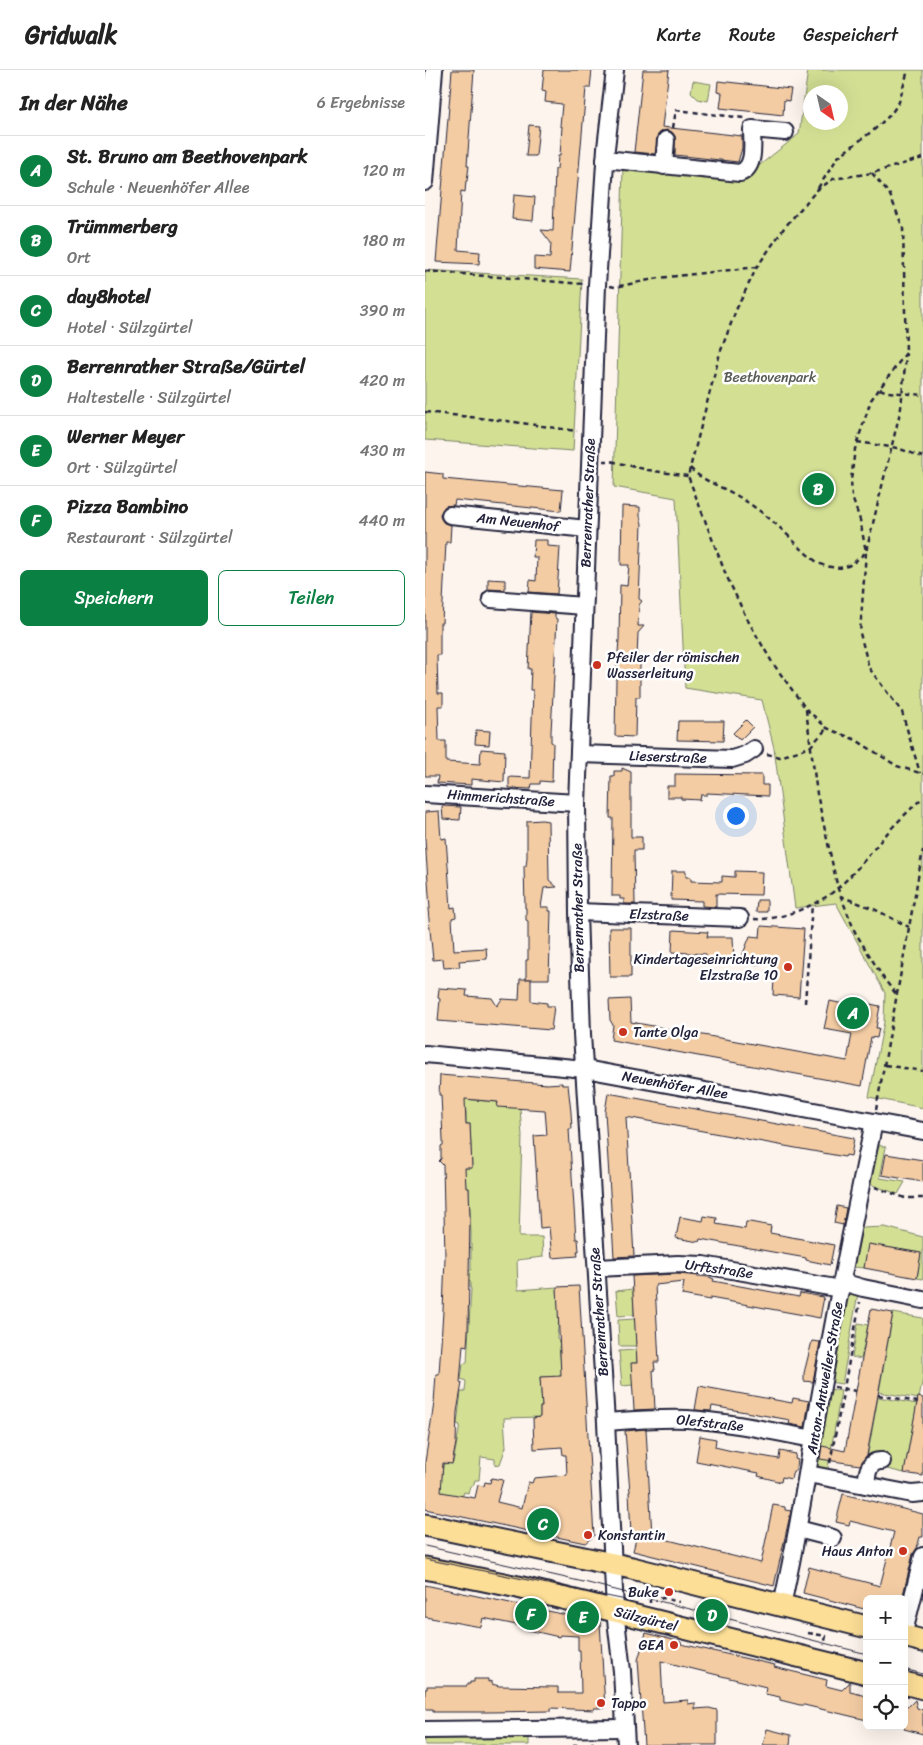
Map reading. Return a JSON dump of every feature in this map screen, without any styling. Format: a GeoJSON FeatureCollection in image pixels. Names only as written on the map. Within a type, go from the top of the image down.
{"type":"FeatureCollection","features":[{"type":"Feature","properties":{"kind":"main road"},"geometry":{"type":"LineString","coordinates":[[425,1525],[613,1564],[863,1626]]}},
{"type":"Feature","properties":{"kind":"main road","name":"Sülzgürtel"},"geometry":{"type":"LineString","coordinates":[[425,1568],[615,1611],[863,1672]]}},
{"type":"Feature","properties":{"kind":"main road"},"geometry":{"type":"LineString","coordinates":[[908,1637],[923,1641]]}},
{"type":"Feature","properties":{"kind":"main road"},"geometry":{"type":"LineString","coordinates":[[908,1684],[923,1688]]}},
{"type":"Feature","properties":{"kind":"street"},"geometry":{"type":"LineString","coordinates":[[425,182],[434,70]]}},
{"type":"Feature","properties":{"kind":"street","name":"Berrenrather Straße"},"geometry":{"type":"LineString","coordinates":[[615,70],[605,158],[597,285],[577,803],[579,983],[606,1422],[615,1611],[622,1671],[626,1745]]}},
{"type":"Feature","properties":{"kind":"street"},"geometry":{"type":"LineString","coordinates":[[605,158],[740,173],[751,163],[753,129],[785,132]]}},
{"type":"Feature","properties":{"kind":"street"},"geometry":{"type":"LineString","coordinates":[[664,166],[670,134]]}},
{"type":"Feature","properties":{"kind":"street","name":"Am Neuenhof"},"geometry":{"type":"LineString","coordinates":[[450,515],[587,529]]}},
{"type":"Feature","properties":{"kind":"street"},"geometry":{"type":"LineString","coordinates":[[491,599],[585,606]]}},
{"type":"Feature","properties":{"kind":"street","name":"Lieserstraße"},"geometry":{"type":"LineString","coordinates":[[580,754],[732,759],[745,755],[754,749]]}},
{"type":"Feature","properties":{"kind":"street","name":"Himmerichstraße"},"geometry":{"type":"LineString","coordinates":[[425,794],[577,803]]}},
{"type":"Feature","properties":{"kind":"street","name":"Elzstraße"},"geometry":{"type":"LineString","coordinates":[[578,912],[740,918]]}},
{"type":"Feature","properties":{"kind":"street","name":"Neuenhöfer Allee"},"geometry":{"type":"LineString","coordinates":[[425,1054],[585,1069],[923,1131]]}},
{"type":"Feature","properties":{"kind":"street","name":"Anton-Antweiler-Straße"},"geometry":{"type":"LineString","coordinates":[[782,1606],[798,1530],[813,1439],[874,1122]]}},
{"type":"Feature","properties":{"kind":"street","name":"Urftstraße"},"geometry":{"type":"LineString","coordinates":[[597,1268],[678,1264],[703,1265],[842,1285]]}},
{"type":"Feature","properties":{"kind":"street","name":"Anton-Antweiler-Straße"},"geometry":{"type":"LineString","coordinates":[[842,1285],[923,1300]]}},
{"type":"Feature","properties":{"kind":"street","name":"Olefstraße"},"geometry":{"type":"LineString","coordinates":[[606,1422],[685,1419],[720,1422],[813,1439]]}},
{"type":"Feature","properties":{"kind":"street"},"geometry":{"type":"LineString","coordinates":[[866,1486],[867,1471],[870,1466],[876,1462],[883,1461]]}},
{"type":"Feature","properties":{"kind":"street","name":"Anton-Antweiler-Straße"},"geometry":{"type":"LineString","coordinates":[[808,1474],[866,1486],[917,1493]]}},
{"type":"Feature","properties":{"kind":"street"},"geometry":{"type":"LineString","coordinates":[[798,1530],[833,1538]]}},
{"type":"Feature","properties":{"kind":"street"},"geometry":{"type":"LineString","coordinates":[[908,1617],[922,1563]]}},
{"type":"Feature","properties":{"kind":"street"},"geometry":{"type":"LineString","coordinates":[[425,1730],[625,1728]]}},
{"type":"Feature","properties":{"kind":"path"},"geometry":{"type":"LineString","coordinates":[[908,70],[899,102],[891,114],[875,129],[838,157],[817,190],[784,228],[757,267],[736,310],[721,353],[688,476],[726,575],[747,619],[772,662],[805,709],[827,728],[856,740],[897,766],[921,773]]}},
{"type":"Feature","properties":{"kind":"path"},"geometry":{"type":"LineString","coordinates":[[670,134],[676,110],[749,119],[753,129]]}},
{"type":"Feature","properties":{"kind":"path"},"geometry":{"type":"LineString","coordinates":[[817,190],[833,179],[872,173],[923,158]]}},
{"type":"Feature","properties":{"kind":"path"},"geometry":{"type":"LineString","coordinates":[[872,173],[890,195],[903,228],[906,353],[902,394],[866,552],[860,633],[869,668],[902,712],[921,773]]}},
{"type":"Feature","properties":{"kind":"path"},"geometry":{"type":"LineString","coordinates":[[425,271],[615,287],[659,278],[757,267]]}},
{"type":"Feature","properties":{"kind":"path"},"geometry":{"type":"LineString","coordinates":[[866,552],[860,520],[852,497],[851,480],[857,442],[871,400],[906,353]]}},
{"type":"Feature","properties":{"kind":"path"},"geometry":{"type":"LineString","coordinates":[[880,388],[887,392],[923,395]]}},
{"type":"Feature","properties":{"kind":"path"},"geometry":{"type":"LineString","coordinates":[[425,412],[591,433]]}},
{"type":"Feature","properties":{"kind":"path"},"geometry":{"type":"LineString","coordinates":[[857,442],[897,448],[923,457]]}},
{"type":"Feature","properties":{"kind":"path"},"geometry":{"type":"LineString","coordinates":[[589,462],[611,461],[648,470],[688,476]]}},
{"type":"Feature","properties":{"kind":"path"},"geometry":{"type":"LineString","coordinates":[[690,468],[700,477],[737,496],[755,508],[780,527],[805,552],[823,566],[839,569],[849,567],[866,552]]}},
{"type":"Feature","properties":{"kind":"path"},"geometry":{"type":"LineString","coordinates":[[805,709],[817,794],[840,896],[855,932],[884,979],[896,994]]}},
{"type":"Feature","properties":{"kind":"path"},"geometry":{"type":"LineString","coordinates":[[754,749],[770,756],[780,757],[810,747],[827,728]]}},
{"type":"Feature","properties":{"kind":"path"},"geometry":{"type":"LineString","coordinates":[[740,918],[769,920],[791,914],[838,889],[890,830],[923,797]]}},
{"type":"Feature","properties":{"kind":"path"},"geometry":{"type":"LineString","coordinates":[[874,1122],[923,850]]}},
{"type":"Feature","properties":{"kind":"path"},"geometry":{"type":"LineString","coordinates":[[840,896],[874,909],[909,927]]}},
{"type":"Feature","properties":{"kind":"path"},"geometry":{"type":"LineString","coordinates":[[805,1003],[811,904]]}},
{"type":"Feature","properties":{"kind":"path"},"geometry":{"type":"LineString","coordinates":[[885,1065],[923,1071]]}},
{"type":"Feature","properties":{"kind":"path"},"geometry":{"type":"LineString","coordinates":[[862,1182],[905,1198],[923,1198]]}},
{"type":"Feature","properties":{"kind":"path"},"geometry":{"type":"LineString","coordinates":[[827,1479],[863,1288]]}},
{"type":"Feature","properties":{"kind":"path"},"geometry":{"type":"LineString","coordinates":[[844,1389],[856,1391]]}},
{"type":"Feature","properties":{"kind":"path"},"geometry":{"type":"LineString","coordinates":[[878,1395],[918,1402]]}},
{"type":"Feature","properties":{"kind":"path"},"geometry":{"type":"LineString","coordinates":[[650,1594],[679,1602]]}},
{"type":"Feature","properties":{"kind":"path"},"geometry":{"type":"LineString","coordinates":[[808,1633],[826,1636]]}},
{"type":"Feature","properties":{"kind":"path"},"geometry":{"type":"LineString","coordinates":[[573,1745],[592,1744]]}},
{"type":"Feature","properties":{"kind":"green space","name":"Beethovenpark"},"geometry":{"type":"Polygon","coordinates":[[[808,70],[923,70],[923,1108],[869,1097],[884,1022],[885,993],[836,903],[795,908],[774,748],[762,700],[685,688],[676,498],[614,487],[623,168],[741,180],[799,134],[803,106],[803,130],[848,130],[848,85],[806,85],[808,70]]]}},
{"type":"Feature","properties":{"kind":"green space"},"geometry":{"type":"Polygon","coordinates":[[[693,81],[711,84],[708,101],[698,99],[691,92],[693,81]]]}},
{"type":"Feature","properties":{"kind":"green space"},"geometry":{"type":"Polygon","coordinates":[[[425,270],[582,279],[573,451],[425,440],[425,270]]]}},
{"type":"Feature","properties":{"kind":"green space"},"geometry":{"type":"Polygon","coordinates":[[[462,1097],[498,1102],[497,1106],[520,1108],[522,1136],[519,1237],[542,1237],[543,1257],[517,1260],[518,1290],[557,1287],[559,1317],[557,1338],[561,1346],[559,1346],[562,1376],[540,1377],[542,1407],[540,1407],[540,1417],[504,1418],[506,1447],[500,1464],[495,1465],[495,1459],[481,1457],[479,1480],[475,1480],[473,1486],[470,1486],[468,1493],[464,1492],[462,1497],[437,1491],[442,1476],[443,1464],[453,1463],[460,1425],[457,1424],[461,1392],[465,1392],[466,1381],[461,1379],[463,1364],[467,1363],[471,1289],[470,1281],[468,1282],[468,1271],[471,1270],[471,1235],[469,1188],[466,1188],[464,1168],[472,1168],[470,1124],[466,1124],[466,1112],[462,1097]]]}},
{"type":"Feature","properties":{"kind":"green space"},"geometry":{"type":"Polygon","coordinates":[[[877,1145],[886,1147],[880,1178],[905,1182],[898,1194],[869,1184],[877,1145]]]}},
{"type":"Feature","properties":{"kind":"green space"},"geometry":{"type":"Polygon","coordinates":[[[885,1227],[923,1237],[923,1279],[917,1278],[921,1253],[869,1244],[864,1268],[854,1267],[862,1228],[885,1227]]]}},
{"type":"Feature","properties":{"kind":"green space"},"geometry":{"type":"Polygon","coordinates":[[[633,1289],[634,1315],[618,1316],[616,1291],[633,1289]]]}},
{"type":"Feature","properties":{"kind":"green space"},"geometry":{"type":"Polygon","coordinates":[[[858,1293],[842,1384],[829,1382],[844,1299],[848,1294],[858,1293]]]}},
{"type":"Feature","properties":{"kind":"green space"},"geometry":{"type":"Polygon","coordinates":[[[893,1313],[923,1318],[923,1377],[919,1399],[879,1392],[893,1313]]]}},
{"type":"Feature","properties":{"kind":"green space"},"geometry":{"type":"Polygon","coordinates":[[[635,1319],[636,1346],[619,1346],[618,1320],[635,1319]]]}},
{"type":"Feature","properties":{"kind":"green space"},"geometry":{"type":"Polygon","coordinates":[[[858,1323],[868,1325],[861,1359],[852,1357],[858,1323]]]}},
{"type":"Feature","properties":{"kind":"green space"},"geometry":{"type":"Polygon","coordinates":[[[636,1350],[637,1363],[632,1363],[633,1385],[622,1386],[619,1351],[636,1350]]]}},
{"type":"Feature","properties":{"kind":"green space"},"geometry":{"type":"Polygon","coordinates":[[[829,1389],[841,1391],[827,1474],[812,1471],[829,1389]]]}},
{"type":"Feature","properties":{"kind":"green space"},"geometry":{"type":"Polygon","coordinates":[[[878,1397],[917,1404],[904,1473],[866,1464],[878,1397]]]}},
{"type":"Feature","properties":{"kind":"green space"},"geometry":{"type":"Polygon","coordinates":[[[529,1736],[529,1745],[425,1745],[425,1738],[529,1736]]]}},
{"type":"Feature","properties":{"kind":"building"},"geometry":{"type":"Polygon","coordinates":[[[452,70],[474,70],[467,166],[469,166],[465,192],[461,191],[458,250],[480,252],[479,264],[436,262],[452,70]]]}},
{"type":"Feature","properties":{"kind":"building"},"geometry":{"type":"Polygon","coordinates":[[[544,70],[592,70],[590,88],[586,88],[570,272],[534,269],[534,257],[550,258],[551,243],[541,230],[553,231],[555,169],[557,169],[558,156],[560,156],[562,126],[560,126],[562,104],[545,102],[546,92],[542,91],[544,70]]]}},
{"type":"Feature","properties":{"kind":"building"},"geometry":{"type":"Polygon","coordinates":[[[643,70],[669,70],[662,127],[742,136],[742,148],[738,162],[675,155],[675,136],[667,130],[662,131],[658,135],[655,154],[634,152],[643,70]]]}},
{"type":"Feature","properties":{"kind":"building"},"geometry":{"type":"Polygon","coordinates":[[[718,81],[791,89],[789,101],[784,100],[783,115],[720,108],[722,93],[717,92],[718,81]]]}},
{"type":"Feature","properties":{"kind":"building"},"geometry":{"type":"Polygon","coordinates":[[[529,125],[539,126],[536,156],[526,156],[529,125]]]}},
{"type":"Feature","properties":{"kind":"building"},"geometry":{"type":"Polygon","coordinates":[[[514,195],[535,197],[533,221],[512,219],[514,195]]]}},
{"type":"Feature","properties":{"kind":"building"},"geometry":{"type":"Polygon","coordinates":[[[425,472],[443,474],[443,479],[563,490],[561,511],[455,500],[454,505],[445,506],[440,514],[444,523],[451,525],[450,542],[446,542],[442,623],[440,623],[440,655],[437,655],[438,693],[443,693],[443,706],[438,706],[439,741],[446,741],[446,762],[480,764],[481,749],[505,751],[504,782],[471,779],[471,785],[437,783],[438,776],[425,776],[425,472]]]}},
{"type":"Feature","properties":{"kind":"building"},"geometry":{"type":"Polygon","coordinates":[[[622,506],[640,507],[642,524],[639,599],[642,601],[639,605],[638,626],[644,626],[638,633],[637,658],[640,658],[640,697],[636,697],[635,737],[615,736],[620,585],[627,586],[629,565],[621,565],[622,506]]]}},
{"type":"Feature","properties":{"kind":"building"},"geometry":{"type":"Polygon","coordinates":[[[534,540],[547,540],[547,546],[560,547],[557,594],[529,592],[530,580],[536,581],[537,557],[533,557],[534,540]]]}},
{"type":"Feature","properties":{"kind":"building"},"geometry":{"type":"Polygon","coordinates":[[[488,579],[505,580],[505,590],[488,589],[488,579]]]}},
{"type":"Feature","properties":{"kind":"building"},"geometry":{"type":"Polygon","coordinates":[[[531,612],[555,614],[557,619],[551,732],[551,742],[553,743],[552,782],[540,781],[540,784],[532,784],[531,789],[509,788],[509,777],[530,778],[533,690],[530,690],[531,669],[528,669],[531,612]]]}},
{"type":"Feature","properties":{"kind":"building"},"geometry":{"type":"Polygon","coordinates":[[[746,720],[753,727],[740,740],[733,733],[746,720]]]}},
{"type":"Feature","properties":{"kind":"building"},"geometry":{"type":"Polygon","coordinates":[[[678,721],[724,721],[723,741],[677,740],[678,721]]]}},
{"type":"Feature","properties":{"kind":"building"},"geometry":{"type":"Polygon","coordinates":[[[476,730],[490,731],[489,745],[475,744],[476,730]]]}},
{"type":"Feature","properties":{"kind":"building"},"geometry":{"type":"Polygon","coordinates":[[[622,768],[631,772],[631,837],[642,837],[642,850],[634,850],[635,904],[624,904],[624,899],[620,899],[620,896],[612,896],[613,818],[610,818],[611,776],[614,776],[614,771],[622,771],[622,768]]]}},
{"type":"Feature","properties":{"kind":"building"},"geometry":{"type":"Polygon","coordinates":[[[675,774],[762,775],[762,785],[768,785],[768,796],[707,793],[707,795],[701,795],[700,800],[667,797],[667,786],[675,786],[675,774]]]}},
{"type":"Feature","properties":{"kind":"building"},"geometry":{"type":"Polygon","coordinates":[[[442,806],[461,807],[460,820],[443,819],[442,806]]]}},
{"type":"Feature","properties":{"kind":"building"},"geometry":{"type":"Polygon","coordinates":[[[439,811],[441,839],[446,838],[451,908],[455,907],[456,917],[452,918],[454,950],[486,948],[487,959],[459,961],[460,967],[444,968],[443,959],[433,960],[428,909],[430,909],[425,812],[439,811]]]}},
{"type":"Feature","properties":{"kind":"building"},"geometry":{"type":"Polygon","coordinates":[[[527,821],[548,821],[549,880],[557,887],[544,888],[541,907],[549,907],[549,911],[551,911],[549,979],[526,979],[528,921],[526,920],[525,908],[524,866],[526,866],[527,857],[527,821]]]}},
{"type":"Feature","properties":{"kind":"building"},"geometry":{"type":"Polygon","coordinates":[[[672,871],[686,871],[686,877],[691,877],[691,881],[722,882],[722,876],[735,877],[735,871],[762,872],[761,895],[716,894],[716,907],[702,906],[702,901],[671,900],[672,871]]]}},
{"type":"Feature","properties":{"kind":"building"},"geometry":{"type":"Polygon","coordinates":[[[757,900],[767,900],[767,912],[756,912],[757,900]]]}},
{"type":"Feature","properties":{"kind":"building","name":"Kindertageseinrichtung Elzstraße 10"},"geometry":{"type":"Polygon","coordinates":[[[761,926],[804,929],[799,997],[773,995],[775,964],[739,964],[750,936],[760,937],[761,926]]]}},
{"type":"Feature","properties":{"kind":"building"},"geometry":{"type":"Polygon","coordinates":[[[609,928],[631,928],[631,977],[610,977],[609,928]]]}},
{"type":"Feature","properties":{"kind":"building"},"geometry":{"type":"Polygon","coordinates":[[[673,930],[708,932],[707,937],[733,937],[734,961],[706,958],[706,954],[672,952],[673,930]]]}},
{"type":"Feature","properties":{"kind":"building"},"geometry":{"type":"Polygon","coordinates":[[[520,979],[531,979],[531,1001],[554,1006],[551,1030],[438,1021],[439,988],[467,990],[466,996],[492,998],[497,1006],[502,999],[519,1000],[520,979]]]}},
{"type":"Feature","properties":{"kind":"building"},"geometry":{"type":"Polygon","coordinates":[[[630,999],[631,1022],[847,1061],[852,1034],[824,1029],[830,1001],[852,1006],[854,1001],[880,1006],[876,1028],[879,1028],[877,1038],[871,1037],[862,1086],[611,1040],[613,1025],[610,1020],[609,1000],[630,999]]]}},
{"type":"Feature","properties":{"kind":"building"},"geometry":{"type":"Polygon","coordinates":[[[440,1075],[547,1084],[562,1083],[562,1085],[568,1085],[572,1129],[569,1129],[576,1239],[578,1239],[579,1251],[577,1251],[578,1256],[552,1258],[549,1227],[540,1228],[534,1136],[547,1135],[545,1110],[497,1107],[498,1102],[465,1099],[466,1124],[470,1124],[472,1168],[465,1168],[466,1188],[469,1188],[470,1218],[468,1332],[467,1346],[463,1345],[460,1383],[462,1383],[457,1412],[456,1443],[452,1464],[443,1463],[441,1492],[475,1498],[478,1485],[484,1486],[485,1482],[490,1483],[491,1478],[503,1480],[497,1502],[522,1508],[528,1482],[532,1483],[534,1478],[567,1475],[566,1455],[563,1455],[562,1447],[534,1449],[533,1418],[540,1417],[540,1407],[542,1407],[540,1377],[561,1376],[557,1287],[579,1286],[594,1536],[585,1543],[425,1509],[425,1462],[434,1403],[436,1374],[439,1374],[445,1257],[443,1165],[439,1161],[441,1159],[441,1146],[443,1145],[441,1095],[439,1095],[440,1075]]]}},
{"type":"Feature","properties":{"kind":"building"},"geometry":{"type":"Polygon","coordinates":[[[608,1093],[854,1138],[851,1156],[846,1155],[845,1157],[626,1117],[634,1256],[614,1257],[605,1112],[608,1093]]]}},
{"type":"Feature","properties":{"kind":"building"},"geometry":{"type":"Polygon","coordinates":[[[886,1154],[923,1160],[923,1182],[882,1175],[886,1154]]]}},
{"type":"Feature","properties":{"kind":"building"},"geometry":{"type":"Polygon","coordinates":[[[837,1206],[846,1208],[843,1225],[834,1223],[837,1206]]]}},
{"type":"Feature","properties":{"kind":"building"},"geometry":{"type":"Polygon","coordinates":[[[704,1216],[717,1218],[716,1224],[745,1229],[746,1222],[750,1222],[771,1226],[770,1233],[834,1245],[830,1265],[806,1260],[806,1258],[700,1239],[699,1242],[676,1238],[680,1217],[703,1221],[704,1216]]]}},
{"type":"Feature","properties":{"kind":"building"},"geometry":{"type":"Polygon","coordinates":[[[868,1244],[921,1253],[917,1278],[864,1268],[868,1244]]]}},
{"type":"Feature","properties":{"kind":"building"},"geometry":{"type":"Polygon","coordinates":[[[678,1274],[709,1277],[714,1279],[713,1281],[799,1297],[800,1293],[824,1297],[820,1318],[710,1298],[710,1300],[682,1295],[684,1282],[655,1285],[659,1362],[654,1362],[655,1370],[653,1370],[655,1409],[634,1410],[631,1363],[637,1363],[632,1276],[678,1274]]]}},
{"type":"Feature","properties":{"kind":"building"},"geometry":{"type":"Polygon","coordinates":[[[871,1309],[893,1313],[867,1455],[860,1465],[820,1459],[822,1446],[845,1451],[871,1309]]]}},
{"type":"Feature","properties":{"kind":"building"},"geometry":{"type":"Polygon","coordinates":[[[812,1341],[820,1342],[813,1382],[804,1381],[804,1373],[812,1341]]]}},
{"type":"Feature","properties":{"kind":"building"},"geometry":{"type":"Polygon","coordinates":[[[699,1386],[792,1403],[793,1398],[809,1401],[805,1427],[789,1424],[790,1420],[712,1406],[711,1411],[695,1410],[699,1386]]]}},
{"type":"Feature","properties":{"kind":"building"},"geometry":{"type":"Polygon","coordinates":[[[918,1397],[923,1398],[923,1476],[904,1473],[918,1397]]]}},
{"type":"Feature","properties":{"kind":"building"},"geometry":{"type":"Polygon","coordinates":[[[646,1429],[652,1536],[761,1563],[773,1505],[785,1507],[785,1510],[791,1511],[774,1586],[633,1551],[637,1535],[631,1535],[625,1431],[646,1429]]]}},
{"type":"Feature","properties":{"kind":"building"},"geometry":{"type":"Polygon","coordinates":[[[700,1436],[716,1439],[715,1447],[732,1451],[779,1459],[780,1451],[796,1454],[795,1459],[798,1460],[796,1471],[793,1471],[791,1479],[782,1477],[781,1482],[758,1476],[759,1473],[696,1461],[700,1436]]]}},
{"type":"Feature","properties":{"kind":"building"},"geometry":{"type":"Polygon","coordinates":[[[843,1494],[923,1514],[923,1537],[920,1537],[913,1554],[903,1595],[863,1595],[863,1609],[803,1593],[809,1567],[880,1586],[894,1532],[850,1521],[849,1525],[836,1522],[843,1494]]]}},
{"type":"Feature","properties":{"kind":"building"},"geometry":{"type":"Polygon","coordinates":[[[425,1585],[600,1622],[605,1708],[594,1708],[594,1710],[551,1708],[551,1711],[489,1712],[433,1712],[433,1709],[425,1709],[425,1689],[427,1689],[427,1686],[467,1686],[470,1682],[474,1682],[474,1679],[488,1679],[488,1682],[492,1681],[492,1684],[499,1686],[558,1687],[558,1693],[581,1693],[578,1636],[560,1635],[559,1637],[483,1618],[481,1627],[425,1617],[425,1585]]]}},
{"type":"Feature","properties":{"kind":"building"},"geometry":{"type":"Polygon","coordinates":[[[646,1633],[681,1642],[681,1644],[775,1665],[774,1667],[827,1680],[826,1686],[842,1690],[850,1682],[850,1692],[863,1695],[863,1719],[780,1700],[780,1697],[765,1694],[766,1687],[661,1661],[663,1702],[688,1700],[688,1704],[695,1703],[695,1709],[709,1708],[717,1710],[717,1745],[644,1745],[638,1660],[646,1633]]]}},
{"type":"Feature","properties":{"kind":"building"},"geometry":{"type":"Polygon","coordinates":[[[915,1700],[917,1708],[923,1710],[923,1734],[908,1730],[909,1706],[915,1700]]]}},
{"type":"Feature","properties":{"kind":"building"},"geometry":{"type":"Polygon","coordinates":[[[767,1729],[791,1735],[790,1745],[763,1745],[767,1729]]]}},
{"type":"Feature","properties":{"kind":"tram line"},"geometry":{"type":"LineString","coordinates":[[425,1546],[588,1583],[863,1653]]}},
{"type":"Feature","properties":{"kind":"tram line"},"geometry":{"type":"LineString","coordinates":[[425,1559],[626,1600]]}},
{"type":"Feature","properties":{"kind":"tram line"},"geometry":{"type":"LineString","coordinates":[[908,1670],[923,1674]]}},
{"type":"Feature","properties":{"kind":"place","name":"Trümmerberg"},"geometry":{"type":"Point","coordinates":[818,489]}},
{"type":"Feature","properties":{"kind":"place","name":"Pfeiler der römischen Wasserleitung"},"geometry":{"type":"Point","coordinates":[597,665]}},
{"type":"Feature","properties":{"kind":"place","name":"Kindertageseinrichtung Elzstraße 10"},"geometry":{"type":"Point","coordinates":[788,967]}},
{"type":"Feature","properties":{"kind":"place","name":"St. Bruno am Beethovenpark"},"geometry":{"type":"Point","coordinates":[853,1013]}},
{"type":"Feature","properties":{"kind":"place","name":"Tante Olga"},"geometry":{"type":"Point","coordinates":[623,1032]}},
{"type":"Feature","properties":{"kind":"place","name":"day8hotel"},"geometry":{"type":"Point","coordinates":[543,1524]}},
{"type":"Feature","properties":{"kind":"place","name":"Konstantin"},"geometry":{"type":"Point","coordinates":[588,1535]}},
{"type":"Feature","properties":{"kind":"place","name":"Haus Anton"},"geometry":{"type":"Point","coordinates":[903,1551]}},
{"type":"Feature","properties":{"kind":"place","name":"Buke"},"geometry":{"type":"Point","coordinates":[669,1592]}},
{"type":"Feature","properties":{"kind":"place","name":"Pizza Bambino"},"geometry":{"type":"Point","coordinates":[531,1614]}},
{"type":"Feature","properties":{"kind":"place","name":"Berrenrather Straße/Gürtel"},"geometry":{"type":"Point","coordinates":[712,1615]}},
{"type":"Feature","properties":{"kind":"place","name":"Werner Meyer"},"geometry":{"type":"Point","coordinates":[583,1617]}},
{"type":"Feature","properties":{"kind":"place","name":"GEA"},"geometry":{"type":"Point","coordinates":[674,1645]}},
{"type":"Feature","properties":{"kind":"place","name":"Tappo"},"geometry":{"type":"Point","coordinates":[601,1703]}}]}
